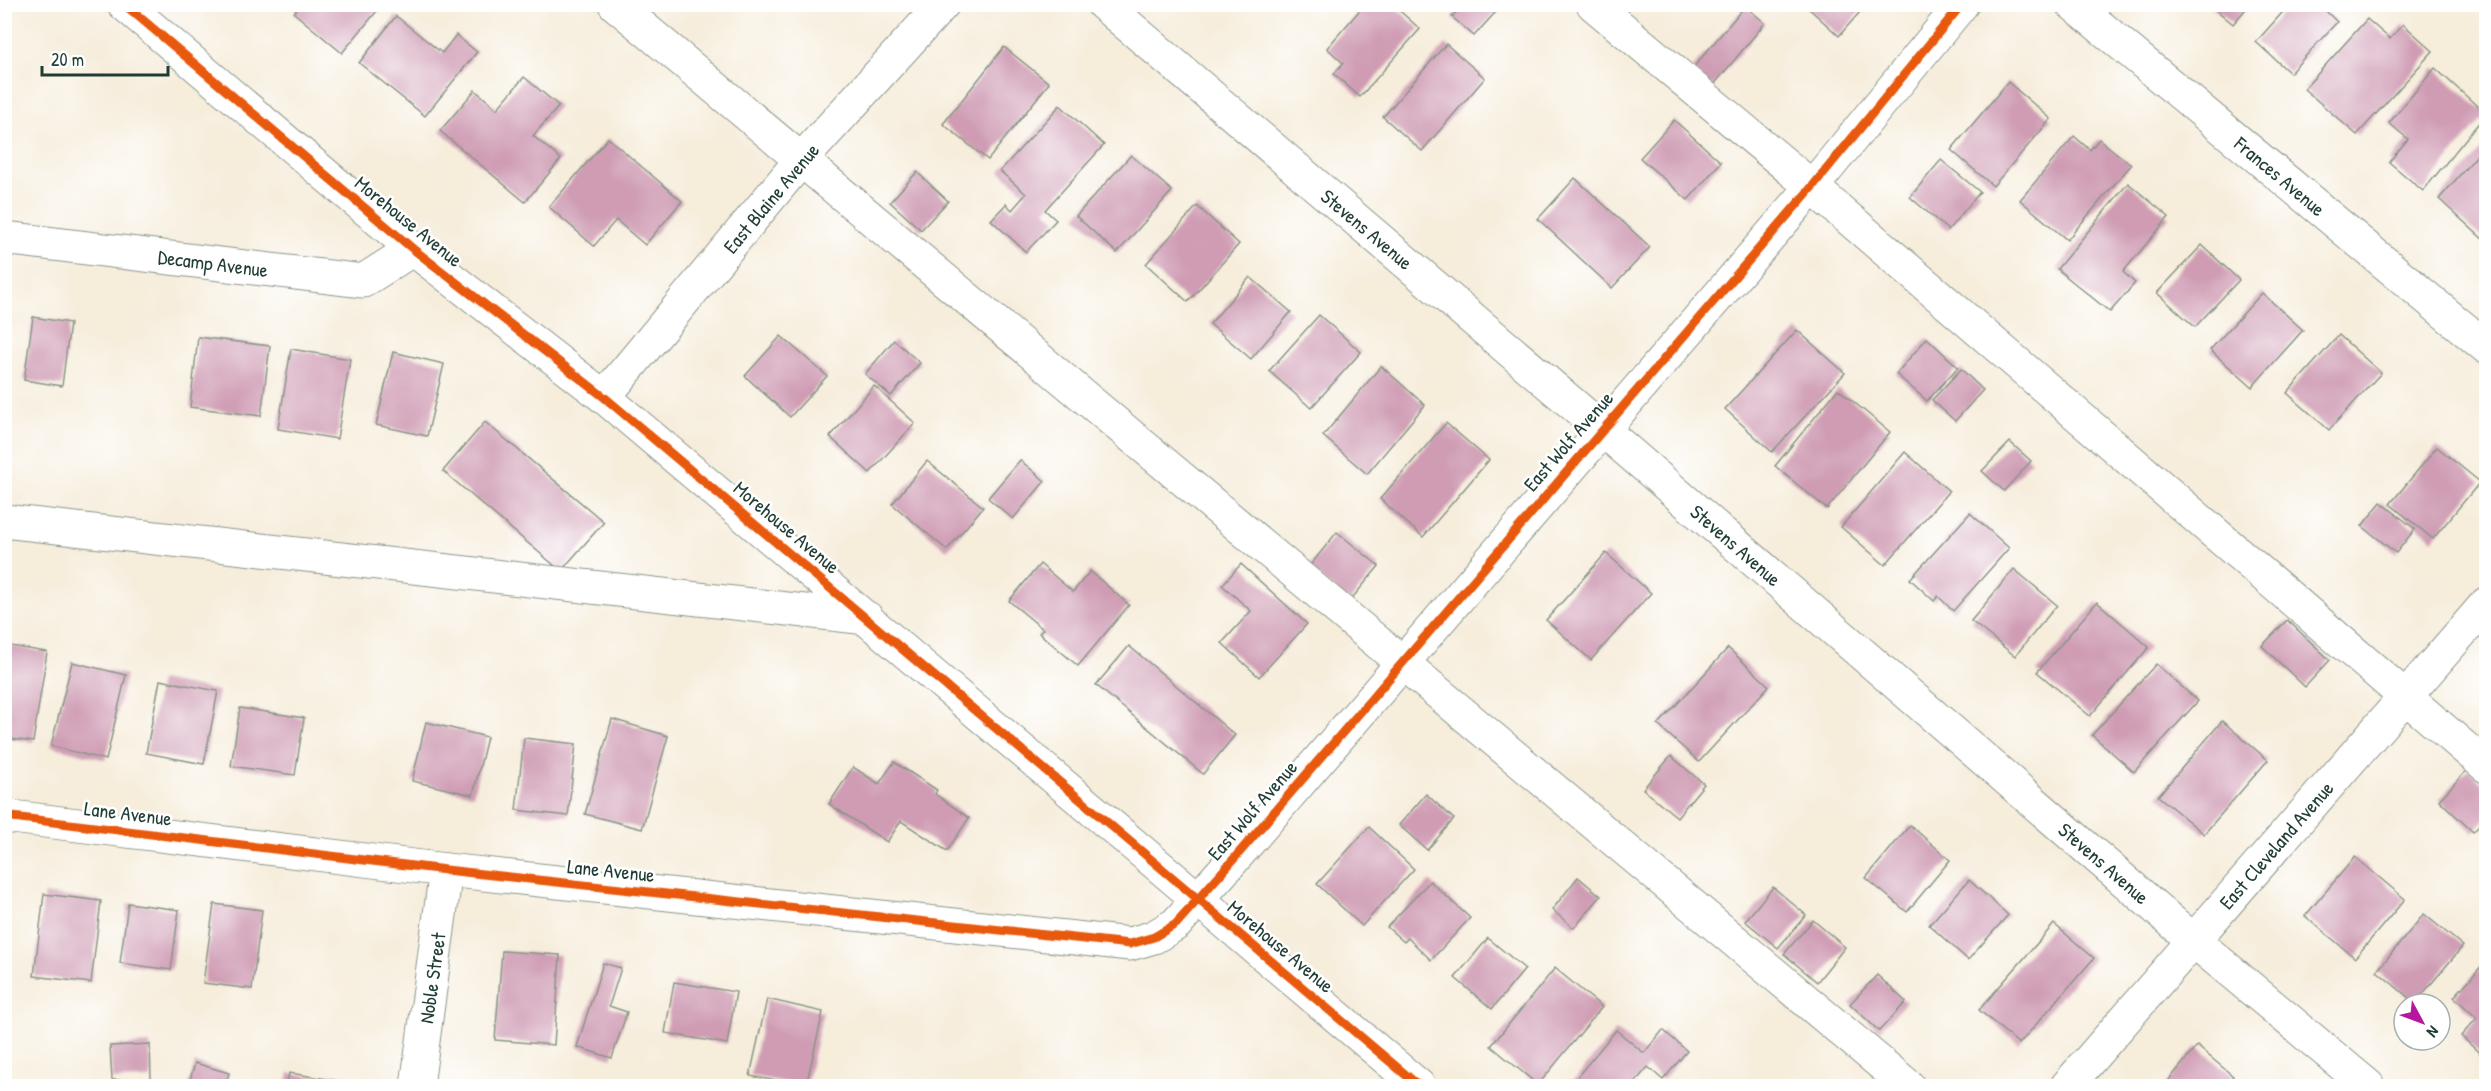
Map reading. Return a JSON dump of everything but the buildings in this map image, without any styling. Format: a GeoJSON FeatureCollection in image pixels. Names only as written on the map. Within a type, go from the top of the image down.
{"type":"FeatureCollection","features":[{"type":"Feature","properties":{"kind":"street","name":"Morehouse Avenue"},"geometry":{"type":"LineString","coordinates":[[124,4],[413,249],[604,397],[1419,1086]]}},
{"type":"Feature","properties":{"kind":"street"},"geometry":{"type":"LineString","coordinates":[[615,4],[1908,1086]]}},
{"type":"Feature","properties":{"kind":"street","name":"East Blaine Avenue"},"geometry":{"type":"LineString","coordinates":[[604,397],[801,160],[943,4]]}},
{"type":"Feature","properties":{"kind":"street","name":"Stevens Avenue"},"geometry":{"type":"LineString","coordinates":[[1103,4],[1602,429],[2193,940],[2368,1086]]}},
{"type":"Feature","properties":{"kind":"street"},"geometry":{"type":"LineString","coordinates":[[1593,4],[1812,187],[2487,766]]}},
{"type":"Feature","properties":{"kind":"street","name":"East Wolf Avenue"},"geometry":{"type":"LineString","coordinates":[[1199,899],[1812,187],[1962,4]]}},
{"type":"Feature","properties":{"kind":"street","name":"Frances Avenue"},"geometry":{"type":"LineString","coordinates":[[2073,4],[2487,347]]}},
{"type":"Feature","properties":{"kind":"street","name":"Decamp Avenue"},"geometry":{"type":"LineString","coordinates":[[4,238],[363,281],[413,249]]}},
{"type":"Feature","properties":{"kind":"street"},"geometry":{"type":"LineString","coordinates":[[4,521],[867,618]]}},
{"type":"Feature","properties":{"kind":"street","name":"East Cleveland Avenue"},"geometry":{"type":"LineString","coordinates":[[2067,1086],[2487,604]]}},
{"type":"Feature","properties":{"kind":"street","name":"Lane Avenue"},"geometry":{"type":"LineString","coordinates":[[4,816],[447,870],[1130,944],[1154,937],[1176,924],[1199,899]]}},
{"type":"Feature","properties":{"kind":"street","name":"Noble Street"},"geometry":{"type":"LineString","coordinates":[[417,1086],[447,870]]}},
{"type":"Feature","properties":{"kind":"cycle path"},"geometry":{"type":"LineString","coordinates":[[124,4],[413,249],[604,397],[1419,1086]]}},
{"type":"Feature","properties":{"kind":"cycle path"},"geometry":{"type":"LineString","coordinates":[[4,816],[446,870],[1130,944],[1154,937],[1176,924],[1232,861],[1812,187],[1962,4]]}}]}
